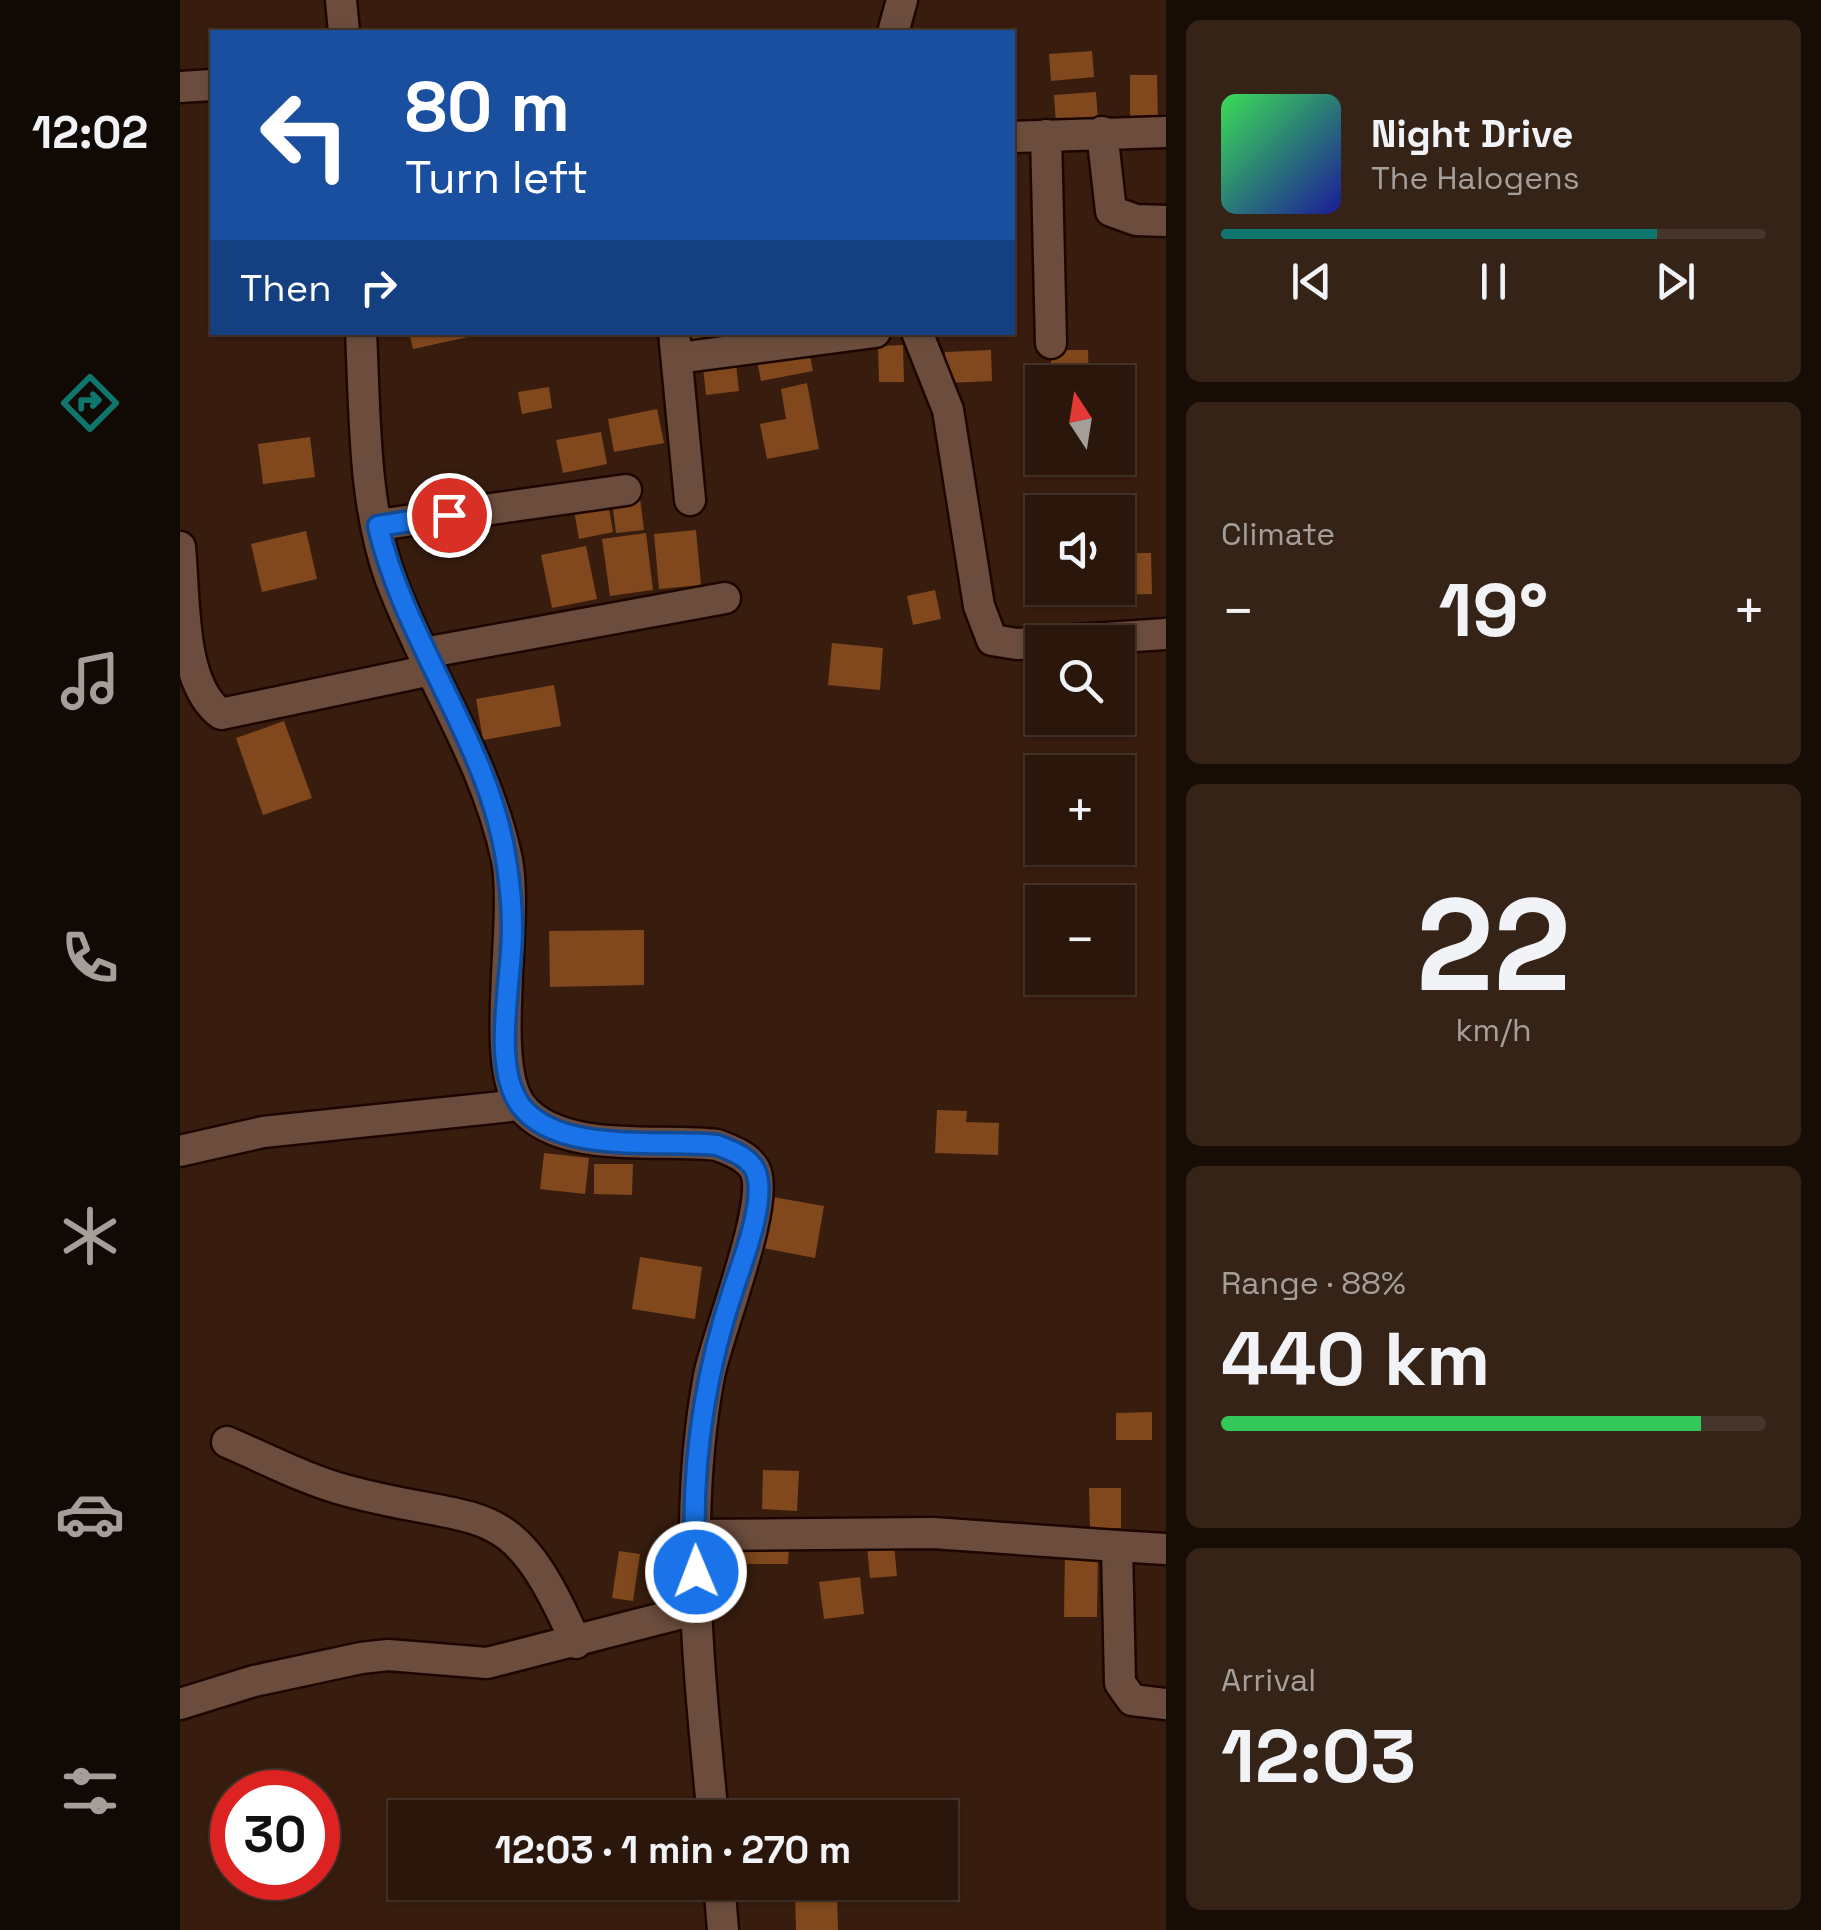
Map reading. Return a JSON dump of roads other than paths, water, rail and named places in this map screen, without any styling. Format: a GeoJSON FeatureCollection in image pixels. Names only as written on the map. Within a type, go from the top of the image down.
{"type":"FeatureCollection","features":[{"type":"Feature","properties":{"kind":"street"},"geometry":{"type":"LineString","coordinates":[[341,0],[344,30]]}},
{"type":"Feature","properties":{"kind":"street"},"geometry":{"type":"LineString","coordinates":[[180,88],[210,85]]}},
{"type":"Feature","properties":{"kind":"street"},"geometry":{"type":"LineString","coordinates":[[1102,132],[1111,211],[1136,220],[1166,221]]}},
{"type":"Feature","properties":{"kind":"street"},"geometry":{"type":"LineString","coordinates":[[1015,137],[1166,132]]}},
{"type":"Feature","properties":{"kind":"street"},"geometry":{"type":"LineString","coordinates":[[1046,135],[1051,342]]}},
{"type":"Feature","properties":{"kind":"street"},"geometry":{"type":"LineString","coordinates":[[361,335],[370,474],[390,578],[486,784],[507,862],[512,926],[507,1076],[520,1104],[538,1122],[564,1134],[717,1145],[740,1154],[755,1170],[758,1193],[751,1232],[709,1378],[693,1535],[712,1800]]}},
{"type":"Feature","properties":{"kind":"street"},"geometry":{"type":"LineString","coordinates":[[690,500],[676,345],[828,335]]}},
{"type":"Feature","properties":{"kind":"street"},"geometry":{"type":"LineString","coordinates":[[919,335],[948,410],[979,606],[992,640],[1017,644],[1165,625]]}},
{"type":"Feature","properties":{"kind":"street"},"geometry":{"type":"LineString","coordinates":[[378,526],[626,490]]}},
{"type":"Feature","properties":{"kind":"street"},"geometry":{"type":"LineString","coordinates":[[180,547],[183,637],[194,684],[205,704],[221,714],[427,661],[725,598]]}},
{"type":"Feature","properties":{"kind":"street"},"geometry":{"type":"LineString","coordinates":[[180,1151],[263,1132],[520,1104]]}},
{"type":"Feature","properties":{"kind":"street"},"geometry":{"type":"LineString","coordinates":[[228,1442],[347,1491],[486,1520],[518,1542],[537,1562],[576,1643]]}},
{"type":"Feature","properties":{"kind":"street"},"geometry":{"type":"LineString","coordinates":[[693,1535],[933,1533],[1166,1549]]}},
{"type":"Feature","properties":{"kind":"street"},"geometry":{"type":"LineString","coordinates":[[1117,1546],[1120,1683],[1132,1700],[1166,1704]]}},
{"type":"Feature","properties":{"kind":"street"},"geometry":{"type":"LineString","coordinates":[[180,1704],[254,1681],[361,1658],[388,1655],[487,1663],[698,1609]]}},
{"type":"Feature","properties":{"kind":"street"},"geometry":{"type":"LineString","coordinates":[[720,1900],[723,1930]]}}]}
